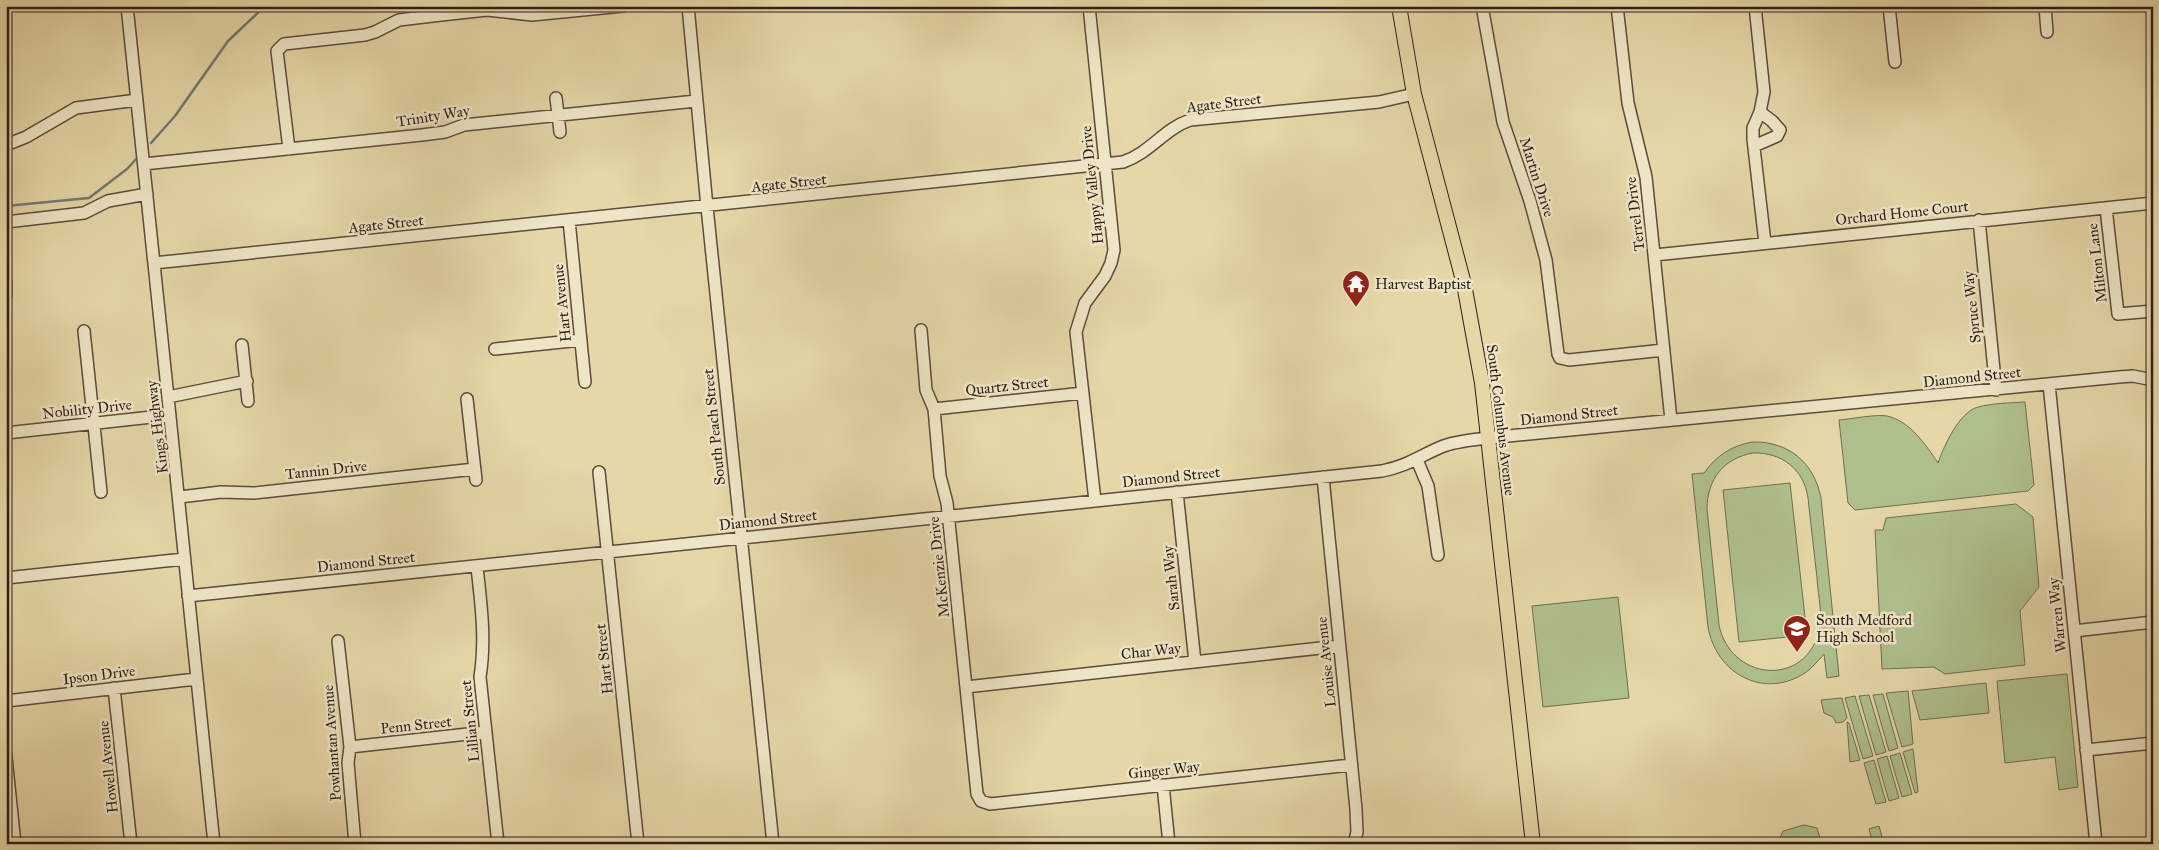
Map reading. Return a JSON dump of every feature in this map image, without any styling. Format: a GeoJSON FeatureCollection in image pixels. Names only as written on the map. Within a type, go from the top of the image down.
{"type":"FeatureCollection","features":[{"type":"Feature","properties":{"kind":"main road","name":"South Columbus Avenue"},"geometry":{"type":"LineString","coordinates":[[1399,6],[1414,94],[1464,284],[1482,383],[1533,844]]}},
{"type":"Feature","properties":{"kind":"street","name":"Kings Highway"},"geometry":{"type":"LineString","coordinates":[[127,6],[180,497],[184,559],[214,844]]}},
{"type":"Feature","properties":{"kind":"street"},"geometry":{"type":"LineString","coordinates":[[289,149],[277,51],[284,44],[306,40],[365,35],[399,20],[440,10],[487,10],[532,15],[623,6]]}},
{"type":"Feature","properties":{"kind":"street","name":"South Peach Street"},"geometry":{"type":"LineString","coordinates":[[688,6],[706,207],[773,844]]}},
{"type":"Feature","properties":{"kind":"street","name":"Happy Valley Drive"},"geometry":{"type":"LineString","coordinates":[[1089,6],[1114,250],[1105,276],[1085,303],[1076,332],[1095,501]]}},
{"type":"Feature","properties":{"kind":"street","name":"Martin Drive"},"geometry":{"type":"LineString","coordinates":[[1482,6],[1503,122],[1530,201],[1546,260],[1557,348],[1560,358],[1569,360],[1664,350]]}},
{"type":"Feature","properties":{"kind":"street","name":"Terrel Drive"},"geometry":{"type":"LineString","coordinates":[[1617,6],[1626,89],[1646,177],[1671,420]]}},
{"type":"Feature","properties":{"kind":"street"},"geometry":{"type":"LineString","coordinates":[[1755,6],[1764,92],[1760,112],[1753,128],[1765,243]]}},
{"type":"Feature","properties":{"kind":"street"},"geometry":{"type":"LineString","coordinates":[[1889,6],[1895,62]]}},
{"type":"Feature","properties":{"kind":"street"},"geometry":{"type":"LineString","coordinates":[[2045,6],[2047,32]]}},
{"type":"Feature","properties":{"kind":"street","name":"Agate Street"},"geometry":{"type":"LineString","coordinates":[[154,263],[706,207],[1123,162],[1139,156],[1171,129],[1190,120],[1379,102],[1414,94]]}},
{"type":"Feature","properties":{"kind":"street"},"geometry":{"type":"LineString","coordinates":[[556,98],[560,132]]}},
{"type":"Feature","properties":{"kind":"street"},"geometry":{"type":"LineString","coordinates":[[6,145],[76,108],[137,100]]}},
{"type":"Feature","properties":{"kind":"street","name":"Trinity Way"},"geometry":{"type":"LineString","coordinates":[[144,164],[422,135],[445,132],[465,125],[696,101]]}},
{"type":"Feature","properties":{"kind":"street"},"geometry":{"type":"LineString","coordinates":[[1754,146],[1777,136],[1780,130],[1760,112]]}},
{"type":"Feature","properties":{"kind":"street"},"geometry":{"type":"LineString","coordinates":[[6,222],[84,213],[108,201],[147,194]]}},
{"type":"Feature","properties":{"kind":"street","name":"Orchard Home Court"},"geometry":{"type":"LineString","coordinates":[[1654,254],[2153,203]]}},
{"type":"Feature","properties":{"kind":"street","name":"Milton Lane"},"geometry":{"type":"LineString","coordinates":[[2106,208],[2118,314],[2153,311]]}},
{"type":"Feature","properties":{"kind":"street","name":"Hart Avenue"},"geometry":{"type":"LineString","coordinates":[[569,220],[585,382]]}},
{"type":"Feature","properties":{"kind":"street","name":"Spruce Way"},"geometry":{"type":"LineString","coordinates":[[1978,220],[1996,390]]}},
{"type":"Feature","properties":{"kind":"street"},"geometry":{"type":"LineString","coordinates":[[6,282],[6,295]]}},
{"type":"Feature","properties":{"kind":"street","name":"McKenzie Drive"},"geometry":{"type":"LineString","coordinates":[[921,330],[926,390],[934,410],[940,476],[948,516],[977,794],[981,801]]}},
{"type":"Feature","properties":{"kind":"street"},"geometry":{"type":"LineString","coordinates":[[84,331],[101,492]]}},
{"type":"Feature","properties":{"kind":"street"},"geometry":{"type":"LineString","coordinates":[[495,350],[581,340]]}},
{"type":"Feature","properties":{"kind":"street"},"geometry":{"type":"LineString","coordinates":[[242,345],[248,401]]}},
{"type":"Feature","properties":{"kind":"street","name":"Diamond Street"},"geometry":{"type":"LineString","coordinates":[[188,596],[1382,471],[1400,468],[1441,447],[1488,438],[2119,377],[2133,376],[2153,380]]}},
{"type":"Feature","properties":{"kind":"street"},"geometry":{"type":"LineString","coordinates":[[168,397],[246,381]]}},
{"type":"Feature","properties":{"kind":"street","name":"Warren Way"},"geometry":{"type":"LineString","coordinates":[[2049,384],[2096,844]]}},
{"type":"Feature","properties":{"kind":"street","name":"Quartz Street"},"geometry":{"type":"LineString","coordinates":[[934,410],[1083,393]]}},
{"type":"Feature","properties":{"kind":"street","name":"Tannin Drive"},"geometry":{"type":"LineString","coordinates":[[180,497],[221,492],[254,493],[476,475],[468,399]]}},
{"type":"Feature","properties":{"kind":"street","name":"Nobility Drive"},"geometry":{"type":"LineString","coordinates":[[6,433],[170,415]]}},
{"type":"Feature","properties":{"kind":"street"},"geometry":{"type":"LineString","coordinates":[[1417,460],[1428,486],[1438,555]]}},
{"type":"Feature","properties":{"kind":"street","name":"Hart Street"},"geometry":{"type":"LineString","coordinates":[[599,472],[638,844]]}},
{"type":"Feature","properties":{"kind":"street","name":"Louise Avenue"},"geometry":{"type":"LineString","coordinates":[[1323,477],[1357,823],[1354,844]]}},
{"type":"Feature","properties":{"kind":"street","name":"Sarah Way"},"geometry":{"type":"LineString","coordinates":[[1177,492],[1195,662]]}},
{"type":"Feature","properties":{"kind":"street"},"geometry":{"type":"LineString","coordinates":[[6,578],[184,559]]}},
{"type":"Feature","properties":{"kind":"street","name":"Lillian Street"},"geometry":{"type":"LineString","coordinates":[[477,566],[484,652],[480,677],[498,844]]}},
{"type":"Feature","properties":{"kind":"street"},"geometry":{"type":"LineString","coordinates":[[2074,630],[2153,622]]}},
{"type":"Feature","properties":{"kind":"street","name":"Powhantan Avenue"},"geometry":{"type":"LineString","coordinates":[[338,641],[350,747],[348,763],[355,844]]}},
{"type":"Feature","properties":{"kind":"street","name":"Char Way"},"geometry":{"type":"LineString","coordinates":[[966,687],[1339,646]]}},
{"type":"Feature","properties":{"kind":"street","name":"Ipson Drive"},"geometry":{"type":"LineString","coordinates":[[6,701],[196,679]]}},
{"type":"Feature","properties":{"kind":"street","name":"Howell Avenue"},"geometry":{"type":"LineString","coordinates":[[114,688],[131,844]]}},
{"type":"Feature","properties":{"kind":"street","name":"Penn Street"},"geometry":{"type":"LineString","coordinates":[[350,747],[486,732]]}},
{"type":"Feature","properties":{"kind":"street"},"geometry":{"type":"LineString","coordinates":[[2086,750],[2153,743]]}},
{"type":"Feature","properties":{"kind":"street"},"geometry":{"type":"LineString","coordinates":[[6,758],[15,844]]}},
{"type":"Feature","properties":{"kind":"street","name":"Ginger Way"},"geometry":{"type":"LineString","coordinates":[[981,801],[990,804],[1351,765]]}},
{"type":"Feature","properties":{"kind":"street"},"geometry":{"type":"LineString","coordinates":[[1163,785],[1169,844]]}},
{"type":"Feature","properties":{"kind":"green space"},"geometry":{"type":"Polygon","coordinates":[[[2025,402],[2034,485],[2028,491],[1855,510],[1848,503],[1839,420],[1876,416],[1887,416],[1895,419],[1910,428],[1917,435],[1938,463],[1953,431],[1971,410],[2002,403],[2025,402]]]}},
{"type":"Feature","properties":{"kind":"green space"},"geometry":{"type":"Polygon","coordinates":[[[1752,442],[1777,445],[1788,450],[1806,464],[1818,485],[1821,498],[1839,676],[1827,678],[1824,654],[1808,671],[1789,681],[1773,684],[1758,682],[1744,677],[1731,669],[1713,643],[1708,627],[1692,474],[1704,473],[1725,453],[1737,446],[1752,442]],[[1763,453],[1743,456],[1726,465],[1719,472],[1710,488],[1707,509],[1719,625],[1726,643],[1737,657],[1751,666],[1766,670],[1782,669],[1797,663],[1809,652],[1818,635],[1821,621],[1806,488],[1802,479],[1790,464],[1782,459],[1763,453]]]}},
{"type":"Feature","properties":{"kind":"green space"},"geometry":{"type":"Polygon","coordinates":[[[1790,483],[1807,635],[1739,642],[1723,490],[1790,483]]]}},
{"type":"Feature","properties":{"kind":"green space"},"geometry":{"type":"Polygon","coordinates":[[[2016,504],[2033,517],[2039,587],[2020,611],[2025,665],[1945,674],[1934,667],[1882,669],[1875,530],[1883,530],[1886,518],[2016,504]]]}},
{"type":"Feature","properties":{"kind":"green space"},"geometry":{"type":"Polygon","coordinates":[[[1618,597],[1629,698],[1543,707],[1532,606],[1618,597]]]}},
{"type":"Feature","properties":{"kind":"green space"},"geometry":{"type":"Polygon","coordinates":[[[2067,674],[2078,787],[2059,790],[2055,757],[2005,763],[1997,681],[2067,674]]]}},
{"type":"Feature","properties":{"kind":"green space"},"geometry":{"type":"Polygon","coordinates":[[[1986,683],[1989,713],[1920,720],[1912,691],[1986,683]]]}},
{"type":"Feature","properties":{"kind":"green space"},"geometry":{"type":"Polygon","coordinates":[[[1908,691],[1913,744],[1902,747],[1886,693],[1908,691]]]}},
{"type":"Feature","properties":{"kind":"green space"},"geometry":{"type":"Polygon","coordinates":[[[1883,694],[1898,748],[1889,751],[1873,695],[1883,694]]]}},
{"type":"Feature","properties":{"kind":"green space"},"geometry":{"type":"Polygon","coordinates":[[[1869,695],[1886,752],[1876,755],[1859,696],[1869,695]]]}},
{"type":"Feature","properties":{"kind":"green space"},"geometry":{"type":"Polygon","coordinates":[[[1855,696],[1873,756],[1863,759],[1845,698],[1855,696]]]}},
{"type":"Feature","properties":{"kind":"green space"},"geometry":{"type":"Polygon","coordinates":[[[1842,698],[1847,718],[1843,722],[1836,723],[1833,717],[1824,713],[1821,700],[1842,698]]]}},
{"type":"Feature","properties":{"kind":"green space"},"geometry":{"type":"Polygon","coordinates":[[[1847,722],[1849,723],[1860,760],[1850,762],[1847,722]]]}},
{"type":"Feature","properties":{"kind":"green space"},"geometry":{"type":"Polygon","coordinates":[[[1913,749],[1918,792],[1915,793],[1903,752],[1913,749]]]}},
{"type":"Feature","properties":{"kind":"green space"},"geometry":{"type":"Polygon","coordinates":[[[1900,753],[1912,794],[1902,797],[1890,756],[1900,753]]]}},
{"type":"Feature","properties":{"kind":"green space"},"geometry":{"type":"Polygon","coordinates":[[[1887,756],[1899,798],[1889,801],[1877,759],[1887,756]]]}},
{"type":"Feature","properties":{"kind":"green space"},"geometry":{"type":"Polygon","coordinates":[[[1874,760],[1886,802],[1876,804],[1864,763],[1874,760]]]}},
{"type":"Feature","properties":{"kind":"green space"},"geometry":{"type":"Polygon","coordinates":[[[1804,825],[1817,828],[1821,841],[1812,844],[1775,844],[1774,841],[1780,838],[1783,831],[1804,825]]]}},
{"type":"Feature","properties":{"kind":"green space"},"geometry":{"type":"Polygon","coordinates":[[[1879,826],[1884,844],[1873,844],[1869,829],[1879,826]]]}},
{"type":"Feature","properties":{"kind":"waterway"},"geometry":{"type":"LineString","coordinates":[[151,143],[175,116],[228,41],[265,6]]}},
{"type":"Feature","properties":{"kind":"waterway"},"geometry":{"type":"LineString","coordinates":[[6,206],[89,198],[127,169],[138,157]]}},
{"type":"Feature","properties":{"kind":"place","name":"Harvest Baptist"},"geometry":{"type":"Point","coordinates":[1356,308]}},
{"type":"Feature","properties":{"kind":"place","name":"South Medford High School"},"geometry":{"type":"Point","coordinates":[1797,653]}}]}
